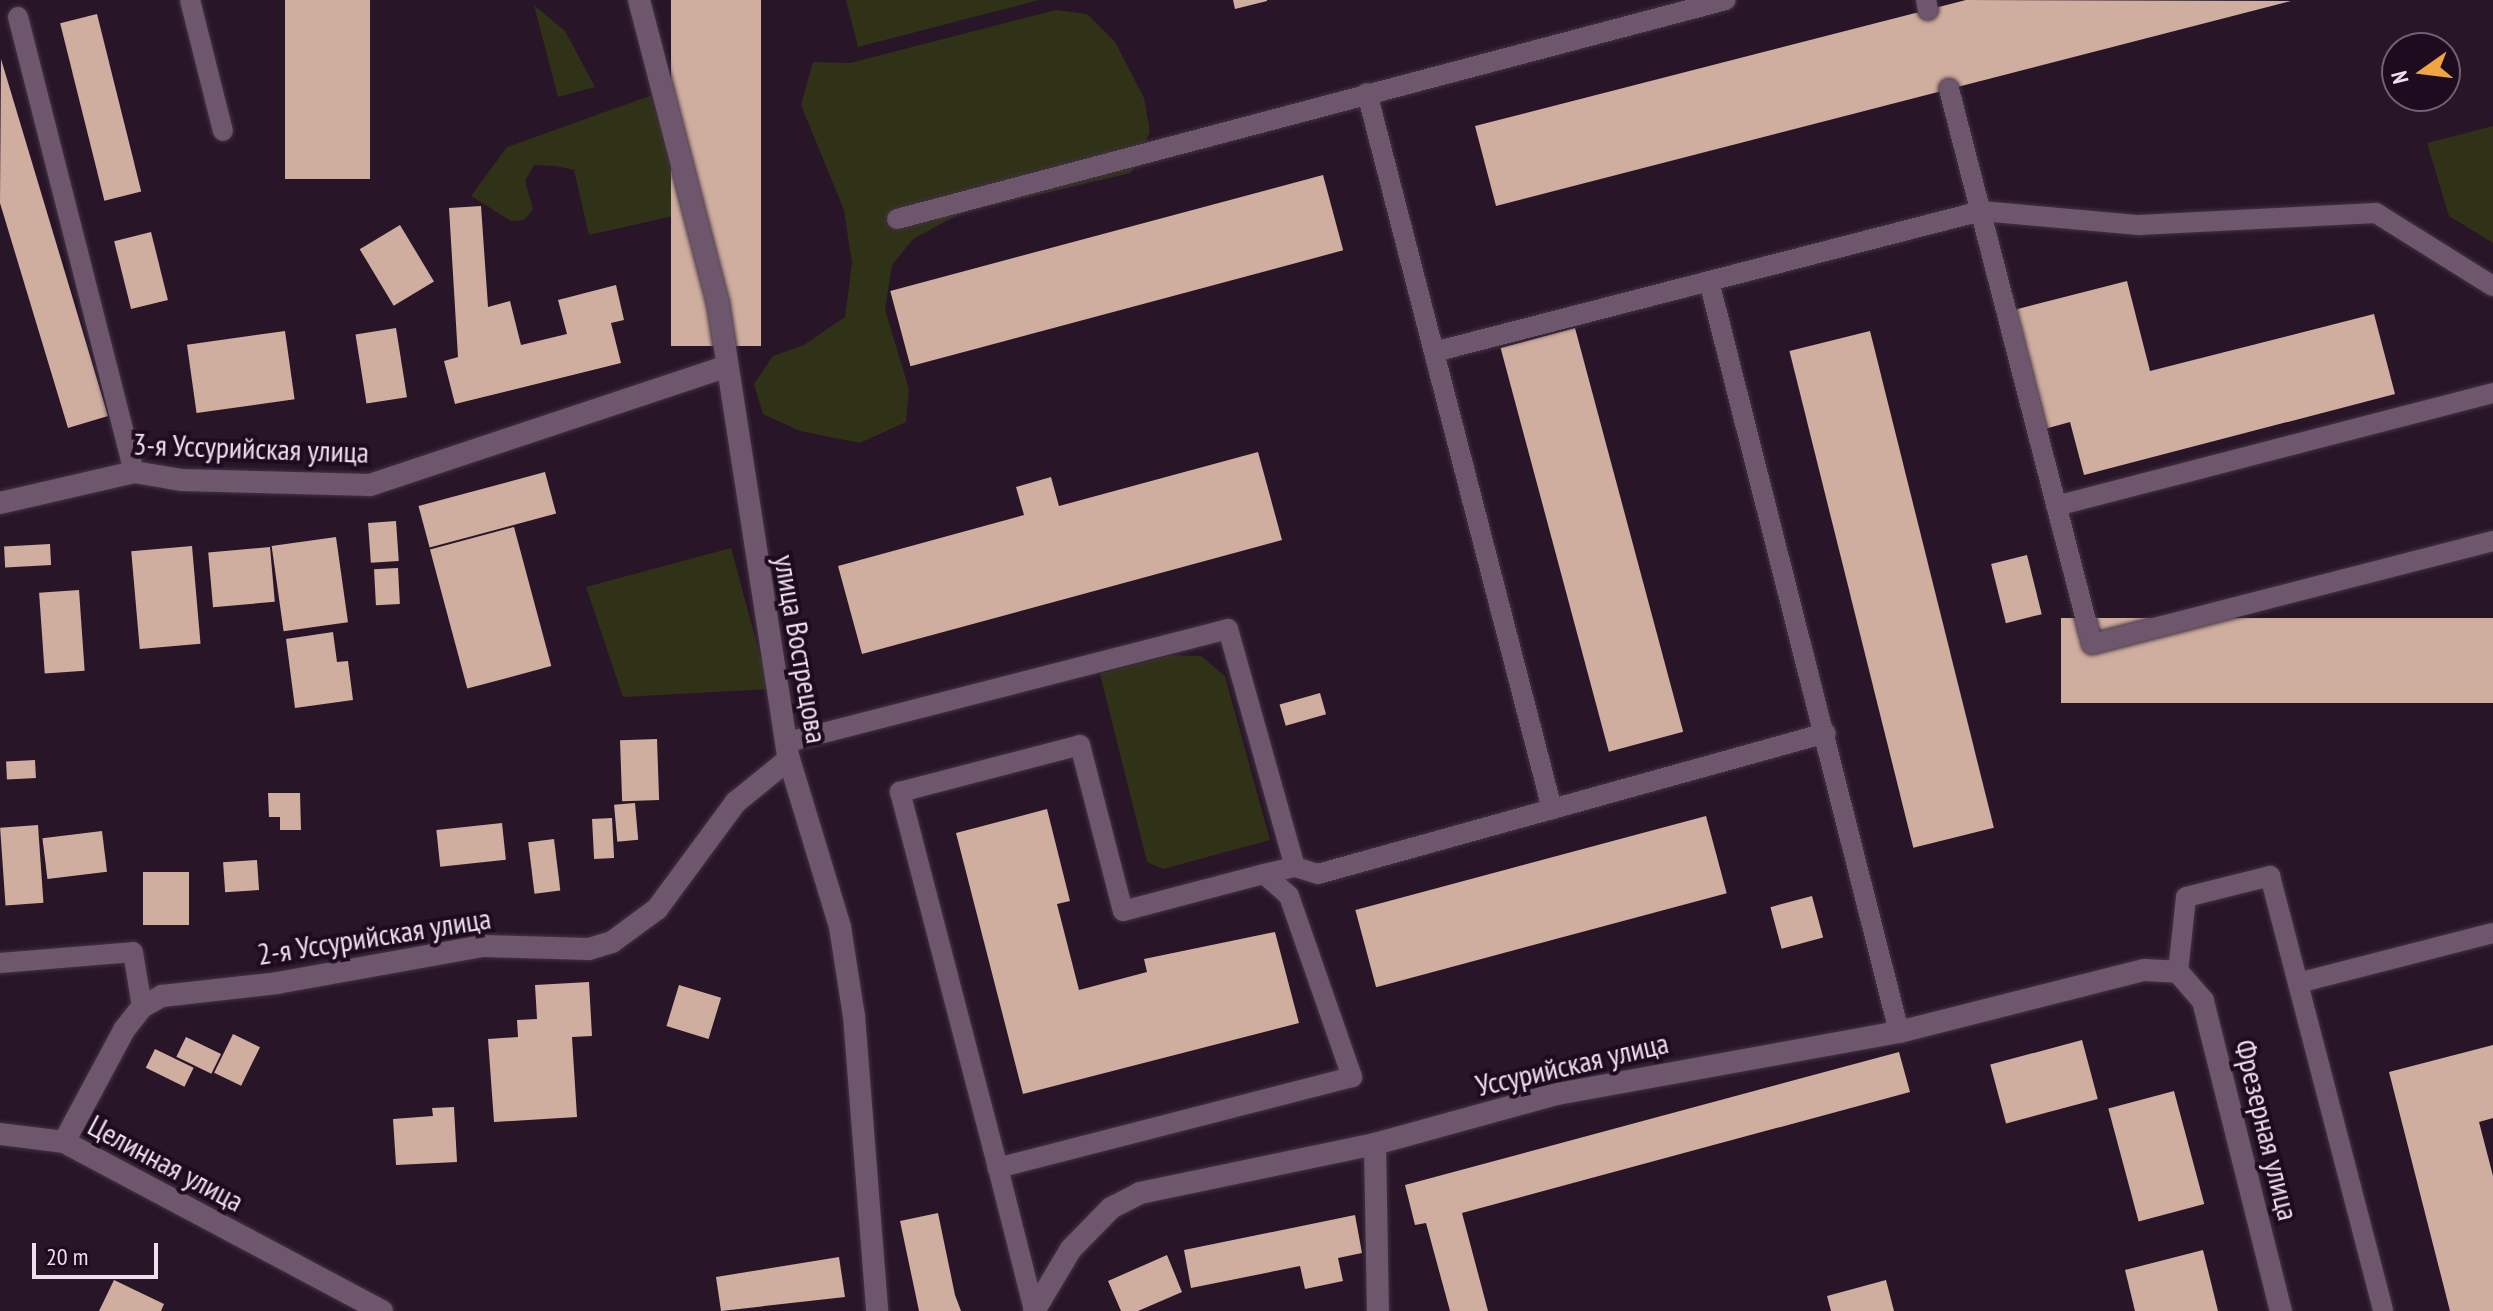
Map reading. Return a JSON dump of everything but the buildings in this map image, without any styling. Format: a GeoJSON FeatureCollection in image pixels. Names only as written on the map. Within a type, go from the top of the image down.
{"type":"FeatureCollection","features":[{"type":"Feature","properties":{"kind":"street","name":"улица Вострецова"},"geometry":{"type":"LineString","coordinates":[[639,0],[718,303],[725,367],[789,751],[840,927],[854,1016],[877,1311]]}},
{"type":"Feature","properties":{"kind":"street","name":"3-я Уссурийская улица"},"geometry":{"type":"LineString","coordinates":[[0,503],[134,472],[182,480],[370,485],[725,367]]}},
{"type":"Feature","properties":{"kind":"street","name":"2-я Уссурийская улица"},"geometry":{"type":"LineString","coordinates":[[142,1007],[186,991],[277,983],[469,947],[589,949],[612,942],[657,909],[736,802],[789,751]]}},
{"type":"Feature","properties":{"kind":"street","name":"Уссурийская улица"},"geometry":{"type":"LineString","coordinates":[[1034,1310],[1071,1249],[1111,1208],[1140,1193],[1375,1144],[1557,1094],[1899,1032],[2144,970],[2178,972]]}},
{"type":"Feature","properties":{"kind":"street","name":"Фрезерная улица"},"geometry":{"type":"LineString","coordinates":[[2178,972],[2203,1001],[2281,1311]]}},
{"type":"Feature","properties":{"kind":"street"},"geometry":{"type":"LineString","coordinates":[[64,1142],[142,1007]]}},
{"type":"Feature","properties":{"kind":"street","name":"Целинная улица"},"geometry":{"type":"LineString","coordinates":[[0,1134],[64,1142],[382,1311]]}},
{"type":"Feature","properties":{"kind":"street"},"geometry":{"type":"LineString","coordinates":[[1375,1144],[1378,1311]]}},
{"type":"Feature","properties":{"kind":"lane"},"geometry":{"type":"LineString","coordinates":[[190,0],[223,131]]}},
{"type":"Feature","properties":{"kind":"lane"},"geometry":{"type":"LineString","coordinates":[[897,219],[1726,0]]}},
{"type":"Feature","properties":{"kind":"lane"},"geometry":{"type":"LineString","coordinates":[[18,17],[134,472]]}},
{"type":"Feature","properties":{"kind":"lane"},"geometry":{"type":"LineString","coordinates":[[1949,89],[2092,644],[2493,541]]}},
{"type":"Feature","properties":{"kind":"lane"},"geometry":{"type":"LineString","coordinates":[[1367,93],[1552,809]]}},
{"type":"Feature","properties":{"kind":"lane"},"geometry":{"type":"LineString","coordinates":[[1434,352],[1981,211],[2139,225],[2376,213],[2493,286]]}},
{"type":"Feature","properties":{"kind":"lane"},"geometry":{"type":"LineString","coordinates":[[1709,281],[1826,733],[1899,1032]]}},
{"type":"Feature","properties":{"kind":"lane"},"geometry":{"type":"LineString","coordinates":[[2056,506],[2493,393]]}},
{"type":"Feature","properties":{"kind":"lane"},"geometry":{"type":"LineString","coordinates":[[789,751],[1228,629],[1295,867]]}},
{"type":"Feature","properties":{"kind":"lane"},"geometry":{"type":"LineString","coordinates":[[1034,1310],[900,792],[1080,745],[1123,911],[1295,867],[1318,874],[1826,733]]}},
{"type":"Feature","properties":{"kind":"lane"},"geometry":{"type":"LineString","coordinates":[[998,1168],[1352,1077],[1289,896],[1264,874]]}},
{"type":"Feature","properties":{"kind":"lane"},"geometry":{"type":"LineString","coordinates":[[2178,972],[2186,897],[2270,876],[2383,1311]]}},
{"type":"Feature","properties":{"kind":"lane"},"geometry":{"type":"LineString","coordinates":[[2298,983],[2493,933]]}},
{"type":"Feature","properties":{"kind":"lane"},"geometry":{"type":"LineString","coordinates":[[0,963],[133,952],[142,1007]]}},
{"type":"Feature","properties":{"kind":"green space"},"geometry":{"type":"Polygon","coordinates":[[[846,0],[1039,0],[858,47],[846,0]]]}},
{"type":"Feature","properties":{"kind":"green space"},"geometry":{"type":"Polygon","coordinates":[[[534,5],[565,31],[595,87],[558,97],[534,5]]]}},
{"type":"Feature","properties":{"kind":"green space"},"geometry":{"type":"Polygon","coordinates":[[[1056,10],[1087,14],[1115,42],[1144,98],[1150,132],[1131,173],[963,212],[913,239],[892,265],[885,310],[909,389],[906,422],[860,443],[800,431],[763,414],[754,384],[773,356],[804,345],[845,317],[852,263],[844,210],[801,105],[813,62],[850,63],[1056,10]]]}},
{"type":"Feature","properties":{"kind":"green space"},"geometry":{"type":"Polygon","coordinates":[[[655,94],[682,214],[589,235],[574,170],[556,166],[534,165],[525,181],[533,209],[524,220],[511,221],[471,196],[507,147],[655,94]]]}},
{"type":"Feature","properties":{"kind":"green space"},"geometry":{"type":"Polygon","coordinates":[[[2493,126],[2493,243],[2449,216],[2427,143],[2493,126]]]}},
{"type":"Feature","properties":{"kind":"green space"},"geometry":{"type":"Polygon","coordinates":[[[731,548],[769,689],[623,697],[586,587],[731,548]]]}},
{"type":"Feature","properties":{"kind":"green space"},"geometry":{"type":"Polygon","coordinates":[[[1171,655],[1201,656],[1225,676],[1270,840],[1163,869],[1147,862],[1100,674],[1171,655]]]}}]}
